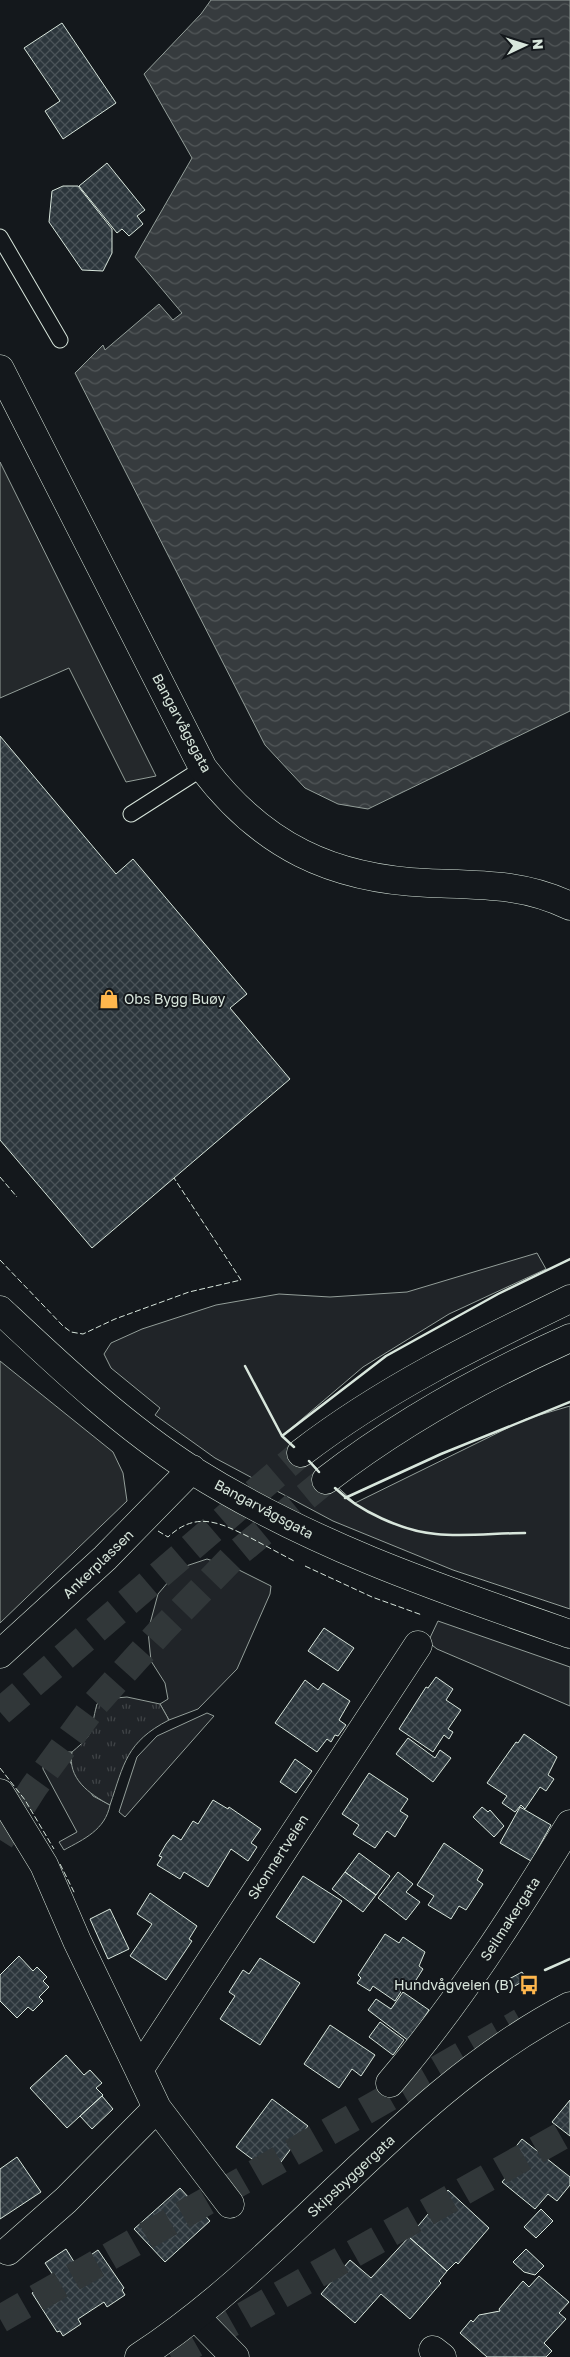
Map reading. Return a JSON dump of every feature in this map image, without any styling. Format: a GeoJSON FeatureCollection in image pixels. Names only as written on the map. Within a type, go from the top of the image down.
{"type":"FeatureCollection","features":[{"type":"Feature","properties":{"kind":"main road","name":"Bangarvågsgata"},"geometry":{"type":"LineString","coordinates":[[0,368],[203,768],[228,799],[246,816],[276,839],[311,859],[370,878],[428,883],[482,883],[523,889],[570,906]]}},
{"type":"Feature","properties":{"kind":"main road"},"geometry":{"type":"LineString","coordinates":[[301,1453],[341,1422],[402,1385],[457,1354],[570,1299]]}},
{"type":"Feature","properties":{"kind":"main road","name":"Bangarvågsgata"},"geometry":{"type":"LineString","coordinates":[[0,1310],[67,1372],[133,1428],[192,1470],[254,1506],[360,1558],[434,1587],[570,1634]]}},
{"type":"Feature","properties":{"kind":"main road"},"geometry":{"type":"LineString","coordinates":[[326,1480],[354,1459],[425,1413],[523,1360],[570,1338]]}},
{"type":"Feature","properties":{"kind":"main road"},"geometry":{"type":"LineString","coordinates":[[523,1360],[570,1357]]}},
{"type":"Feature","properties":{"kind":"main road","name":"Ankerplassen"},"geometry":{"type":"LineString","coordinates":[[0,1654],[106,1558],[192,1470]]}},
{"type":"Feature","properties":{"kind":"main road","name":"Skonnertveien"},"geometry":{"type":"LineString","coordinates":[[139,2070],[418,1645]]}},
{"type":"Feature","properties":{"kind":"main road"},"geometry":{"type":"LineString","coordinates":[[0,1793],[44,1865],[69,1925],[157,2108],[230,2204]]}},
{"type":"Feature","properties":{"kind":"main road","name":"Seilmakergata"},"geometry":{"type":"LineString","coordinates":[[390,2083],[421,2047],[499,1938],[570,1824]]}},
{"type":"Feature","properties":{"kind":"main road","name":"Skipsbyggergata"},"geometry":{"type":"LineString","coordinates":[[139,2357],[196,2317],[259,2263],[424,2108],[478,2064],[551,2016],[570,2006]]}},
{"type":"Feature","properties":{"kind":"main road"},"geometry":{"type":"LineString","coordinates":[[8,2251],[66,2200],[157,2108]]}},
{"type":"Feature","properties":{"kind":"main road"},"geometry":{"type":"LineString","coordinates":[[196,2317],[235,2357]]}},
{"type":"Feature","properties":{"kind":"lane"},"geometry":{"type":"LineString","coordinates":[[0,237],[60,340]]}},
{"type":"Feature","properties":{"kind":"lane"},"geometry":{"type":"LineString","coordinates":[[131,814],[203,768]]}},
{"type":"Feature","properties":{"kind":"green space"},"geometry":{"type":"Polygon","coordinates":[[[537,1253],[546,1269],[449,1314],[363,1367],[282,1436],[355,1503],[526,1419],[570,1406],[570,1609],[453,1570],[333,1521],[215,1458],[155,1415],[160,1408],[111,1368],[104,1354],[111,1343],[142,1329],[216,1305],[279,1294],[330,1297],[407,1292],[537,1253]]]}},
{"type":"Feature","properties":{"kind":"green space"},"geometry":{"type":"Polygon","coordinates":[[[207,1559],[237,1569],[271,1586],[270,1594],[237,1669],[198,1709],[169,1720],[160,1704],[168,1699],[165,1683],[151,1661],[148,1631],[158,1594],[180,1568],[207,1559]]]}},
{"type":"Feature","properties":{"kind":"green space"},"geometry":{"type":"Polygon","coordinates":[[[438,1621],[570,1667],[570,1706],[437,1649],[428,1642],[438,1621]]]}},
{"type":"Feature","properties":{"kind":"green space"},"geometry":{"type":"Polygon","coordinates":[[[127,1697],[160,1704],[169,1720],[155,1728],[135,1746],[123,1766],[110,1805],[94,1796],[81,1784],[73,1770],[72,1752],[89,1735],[97,1704],[105,1699],[127,1697]]]}},
{"type":"Feature","properties":{"kind":"green space"},"geometry":{"type":"Polygon","coordinates":[[[207,1713],[214,1716],[125,1817],[119,1812],[137,1757],[157,1736],[207,1713]]]}},
{"type":"Feature","properties":{"kind":"green space"},"geometry":{"type":"Polygon","coordinates":[[[51,1752],[72,1752],[70,1762],[93,1796],[110,1805],[104,1821],[93,1833],[64,1850],[59,1842],[77,1832],[43,1769],[43,1760],[51,1752]]]}},
{"type":"Feature","properties":{"kind":"shaded area"},"geometry":{"type":"Polygon","coordinates":[[[0,462],[156,776],[126,782],[69,668],[0,698],[0,462]]]}},
{"type":"Feature","properties":{"kind":"shaded area"},"geometry":{"type":"Polygon","coordinates":[[[0,1361],[113,1452],[123,1473],[127,1501],[0,1623],[0,1361]]]}},
{"type":"Feature","properties":{"kind":"water"},"geometry":{"type":"Polygon","coordinates":[[[211,0],[570,0],[570,711],[368,809],[338,804],[305,788],[265,745],[75,373],[103,345],[105,350],[159,304],[173,320],[182,313],[135,257],[192,158],[144,74],[201,14],[211,0]]]}},
{"type":"Feature","properties":{"kind":"building"},"geometry":{"type":"Polygon","coordinates":[[[62,23],[116,103],[63,139],[45,111],[60,101],[24,48],[62,23]]]}},
{"type":"Feature","properties":{"kind":"building"},"geometry":{"type":"Polygon","coordinates":[[[107,163],[145,210],[137,216],[143,224],[129,236],[122,229],[117,233],[79,186],[107,163]]]}},
{"type":"Feature","properties":{"kind":"building"},"geometry":{"type":"Polygon","coordinates":[[[63,186],[78,186],[112,229],[112,253],[103,271],[82,270],[49,222],[52,191],[63,186]]]}},
{"type":"Feature","properties":{"kind":"building"},"geometry":{"type":"Polygon","coordinates":[[[0,736],[116,874],[133,859],[247,994],[230,1008],[290,1079],[92,1248],[0,1140],[0,736]]]}},
{"type":"Feature","properties":{"kind":"building"},"geometry":{"type":"Polygon","coordinates":[[[324,1628],[354,1648],[338,1671],[308,1651],[324,1628]]]}},
{"type":"Feature","properties":{"kind":"building"},"geometry":{"type":"Polygon","coordinates":[[[436,1677],[453,1689],[446,1700],[461,1710],[448,1729],[453,1732],[449,1739],[444,1735],[433,1752],[399,1729],[426,1687],[428,1688],[436,1677]]]}},
{"type":"Feature","properties":{"kind":"building"},"geometry":{"type":"Polygon","coordinates":[[[305,1680],[318,1690],[323,1683],[350,1701],[339,1720],[346,1725],[338,1736],[335,1735],[331,1742],[327,1739],[317,1752],[275,1723],[305,1680]]]}},
{"type":"Feature","properties":{"kind":"building"},"geometry":{"type":"Polygon","coordinates":[[[524,1734],[557,1757],[548,1775],[554,1779],[546,1791],[540,1787],[525,1809],[521,1805],[515,1812],[502,1803],[507,1796],[487,1783],[516,1742],[518,1743],[524,1734]]]}},
{"type":"Feature","properties":{"kind":"building"},"geometry":{"type":"Polygon","coordinates":[[[408,1738],[435,1758],[440,1750],[451,1758],[433,1782],[396,1754],[408,1738]]]}},
{"type":"Feature","properties":{"kind":"building"},"geometry":{"type":"Polygon","coordinates":[[[295,1759],[312,1771],[296,1793],[280,1782],[295,1759]]]}},
{"type":"Feature","properties":{"kind":"building"},"geometry":{"type":"Polygon","coordinates":[[[369,1773],[408,1799],[400,1811],[408,1816],[395,1837],[387,1831],[375,1848],[353,1834],[359,1825],[342,1814],[369,1773]]]}},
{"type":"Feature","properties":{"kind":"building"},"geometry":{"type":"Polygon","coordinates":[[[213,1800],[228,1809],[229,1807],[261,1829],[251,1843],[257,1847],[248,1861],[231,1849],[208,1887],[184,1872],[180,1879],[157,1865],[162,1857],[159,1856],[173,1835],[181,1840],[193,1821],[198,1824],[213,1800]]]}},
{"type":"Feature","properties":{"kind":"building"},"geometry":{"type":"Polygon","coordinates":[[[482,1807],[488,1812],[490,1810],[504,1826],[494,1837],[473,1817],[482,1807]]]}},
{"type":"Feature","properties":{"kind":"building"},"geometry":{"type":"Polygon","coordinates":[[[520,1807],[551,1825],[531,1861],[500,1843],[520,1807]]]}},
{"type":"Feature","properties":{"kind":"building"},"geometry":{"type":"Polygon","coordinates":[[[444,1843],[483,1870],[477,1880],[483,1884],[466,1910],[459,1906],[451,1919],[428,1905],[434,1896],[417,1885],[444,1843]]]}},
{"type":"Feature","properties":{"kind":"building"},"geometry":{"type":"Polygon","coordinates":[[[359,1853],[390,1876],[376,1895],[345,1872],[359,1853]]]}},
{"type":"Feature","properties":{"kind":"building"},"geometry":{"type":"Polygon","coordinates":[[[345,1872],[376,1895],[363,1912],[332,1889],[345,1872]]]}},
{"type":"Feature","properties":{"kind":"building"},"geometry":{"type":"Polygon","coordinates":[[[398,1872],[413,1884],[406,1892],[420,1902],[406,1920],[378,1898],[398,1872]]]}},
{"type":"Feature","properties":{"kind":"building"},"geometry":{"type":"Polygon","coordinates":[[[303,1876],[342,1901],[314,1943],[276,1917],[303,1876]]]}},
{"type":"Feature","properties":{"kind":"building"},"geometry":{"type":"Polygon","coordinates":[[[150,1893],[197,1926],[189,1939],[192,1941],[166,1980],[130,1956],[152,1924],[137,1914],[150,1893]]]}},
{"type":"Feature","properties":{"kind":"building"},"geometry":{"type":"Polygon","coordinates":[[[110,1909],[129,1949],[108,1959],[90,1919],[110,1909]]]}},
{"type":"Feature","properties":{"kind":"building"},"geometry":{"type":"Polygon","coordinates":[[[385,1934],[399,1943],[403,1937],[425,1952],[419,1966],[423,1969],[409,1991],[404,1987],[395,2001],[373,1986],[370,1991],[357,1983],[361,1978],[358,1975],[385,1934]]]}},
{"type":"Feature","properties":{"kind":"building"},"geometry":{"type":"Polygon","coordinates":[[[19,1956],[33,1971],[37,1967],[47,1977],[43,1981],[49,1987],[39,1997],[43,2001],[33,2011],[28,2007],[17,2018],[0,2001],[0,1975],[19,1956]]]}},
{"type":"Feature","properties":{"kind":"building"},"geometry":{"type":"Polygon","coordinates":[[[260,1958],[300,1983],[260,2045],[220,2019],[235,1996],[229,1992],[243,1970],[249,1974],[260,1958]]]}},
{"type":"Feature","properties":{"kind":"building"},"geometry":{"type":"Polygon","coordinates":[[[522,1972],[527,1979],[513,1987],[509,1979],[522,1972]]]}},
{"type":"Feature","properties":{"kind":"building"},"geometry":{"type":"Polygon","coordinates":[[[403,1992],[429,2010],[409,2041],[368,2010],[376,1999],[391,2009],[403,1992]]]}},
{"type":"Feature","properties":{"kind":"building"},"geometry":{"type":"Polygon","coordinates":[[[380,2022],[404,2040],[393,2055],[369,2037],[380,2022]]]}},
{"type":"Feature","properties":{"kind":"building"},"geometry":{"type":"Polygon","coordinates":[[[330,2025],[375,2055],[361,2076],[352,2069],[339,2088],[304,2064],[330,2025]]]}},
{"type":"Feature","properties":{"kind":"building"},"geometry":{"type":"Polygon","coordinates":[[[66,2055],[84,2075],[90,2070],[102,2083],[96,2088],[103,2095],[67,2128],[30,2088],[66,2055]]]}},
{"type":"Feature","properties":{"kind":"building"},"geometry":{"type":"Polygon","coordinates":[[[102,2096],[113,2109],[92,2129],[80,2116],[102,2096]]]}},
{"type":"Feature","properties":{"kind":"building"},"geometry":{"type":"Polygon","coordinates":[[[272,2099],[308,2126],[272,2174],[236,2147],[272,2099]]]}},
{"type":"Feature","properties":{"kind":"building"},"geometry":{"type":"Polygon","coordinates":[[[570,2100],[570,2136],[552,2122],[570,2100]]]}},
{"type":"Feature","properties":{"kind":"building"},"geometry":{"type":"Polygon","coordinates":[[[522,2139],[570,2177],[570,2185],[557,2201],[548,2194],[535,2209],[502,2182],[515,2167],[505,2160],[522,2139]]]}},
{"type":"Feature","properties":{"kind":"building"},"geometry":{"type":"Polygon","coordinates":[[[17,2157],[41,2192],[0,2219],[0,2169],[17,2157]]]}},
{"type":"Feature","properties":{"kind":"building"},"geometry":{"type":"Polygon","coordinates":[[[180,2188],[210,2221],[165,2262],[134,2229],[180,2188]]]}},
{"type":"Feature","properties":{"kind":"building"},"geometry":{"type":"Polygon","coordinates":[[[448,2190],[489,2228],[458,2264],[456,2262],[447,2271],[409,2237],[448,2190]]]}},
{"type":"Feature","properties":{"kind":"building"},"geometry":{"type":"Polygon","coordinates":[[[541,2209],[553,2221],[536,2238],[524,2227],[541,2209]]]}},
{"type":"Feature","properties":{"kind":"building"},"geometry":{"type":"Polygon","coordinates":[[[409,2237],[447,2271],[439,2281],[441,2283],[410,2319],[381,2294],[355,2323],[321,2294],[350,2260],[371,2278],[409,2237]]]}},
{"type":"Feature","properties":{"kind":"building"},"geometry":{"type":"Polygon","coordinates":[[[66,2249],[76,2265],[98,2250],[124,2288],[122,2290],[125,2295],[107,2307],[104,2302],[78,2319],[81,2324],[63,2336],[60,2331],[57,2332],[32,2293],[55,2278],[45,2263],[66,2249]]]}},
{"type":"Feature","properties":{"kind":"building"},"geometry":{"type":"Polygon","coordinates":[[[526,2249],[544,2266],[535,2275],[524,2272],[513,2262],[526,2249]]]}},
{"type":"Feature","properties":{"kind":"building"},"geometry":{"type":"Polygon","coordinates":[[[539,2276],[569,2302],[559,2313],[566,2319],[544,2343],[552,2351],[546,2357],[487,2357],[460,2333],[471,2320],[473,2322],[479,2315],[500,2311],[499,2309],[523,2281],[529,2287],[539,2276]]]}},
{"type":"Feature","properties":{"kind":"tunnel"},"geometry":{"type":"LineString","coordinates":[[0,1712],[301,1453]]}},
{"type":"Feature","properties":{"kind":"tunnel"},"geometry":{"type":"LineString","coordinates":[[0,1840],[34,1787],[95,1704],[160,1632],[234,1556],[326,1480]]}},
{"type":"Feature","properties":{"kind":"tunnel"},"geometry":{"type":"LineString","coordinates":[[0,2319],[521,2022]]}},
{"type":"Feature","properties":{"kind":"tunnel"},"geometry":{"type":"LineString","coordinates":[[171,2357],[570,2131]]}},
{"type":"Feature","properties":{"kind":"fence"},"geometry":{"type":"LineString","coordinates":[[0,1177],[17,1197]]}},
{"type":"Feature","properties":{"kind":"fence"},"geometry":{"type":"LineString","coordinates":[[0,1260],[63,1326],[71,1332],[83,1334],[115,1319],[189,1292],[241,1280],[174,1178]]}},
{"type":"Feature","properties":{"kind":"fence"},"geometry":{"type":"LineString","coordinates":[[158,1531],[168,1537],[188,1524],[198,1522],[218,1524],[228,1527],[294,1561]]}},
{"type":"Feature","properties":{"kind":"fence"},"geometry":{"type":"LineString","coordinates":[[305,1566],[372,1597],[422,1615]]}},
{"type":"Feature","properties":{"kind":"fence"},"geometry":{"type":"LineString","coordinates":[[0,1768],[25,1800],[54,1849]]}},
{"type":"Feature","properties":{"kind":"fence"},"geometry":{"type":"LineString","coordinates":[[60,1864],[75,1894]]}},
{"type":"Feature","properties":{"kind":"wall"},"geometry":{"type":"LineString","coordinates":[[282,1436],[386,1356],[498,1294],[570,1259]]}},
{"type":"Feature","properties":{"kind":"wall"},"geometry":{"type":"LineString","coordinates":[[245,1366],[282,1436],[294,1447]]}},
{"type":"Feature","properties":{"kind":"wall"},"geometry":{"type":"LineString","coordinates":[[345,1498],[441,1454],[570,1402]]}},
{"type":"Feature","properties":{"kind":"wall"},"geometry":{"type":"LineString","coordinates":[[309,1461],[319,1472]]}},
{"type":"Feature","properties":{"kind":"wall"},"geometry":{"type":"LineString","coordinates":[[335,1488],[369,1512],[409,1529],[436,1534],[458,1535],[525,1533]]}},
{"type":"Feature","properties":{"kind":"wall"},"geometry":{"type":"LineString","coordinates":[[545,1970],[570,1959]]}},
{"type":"Feature","properties":{"kind":"place","name":"Obs Bygg Buøy"},"geometry":{"type":"Point","coordinates":[109,999]}},
{"type":"Feature","properties":{"kind":"place","name":"Hundvågveien (B)"},"geometry":{"type":"Point","coordinates":[529,1985]}}]}
